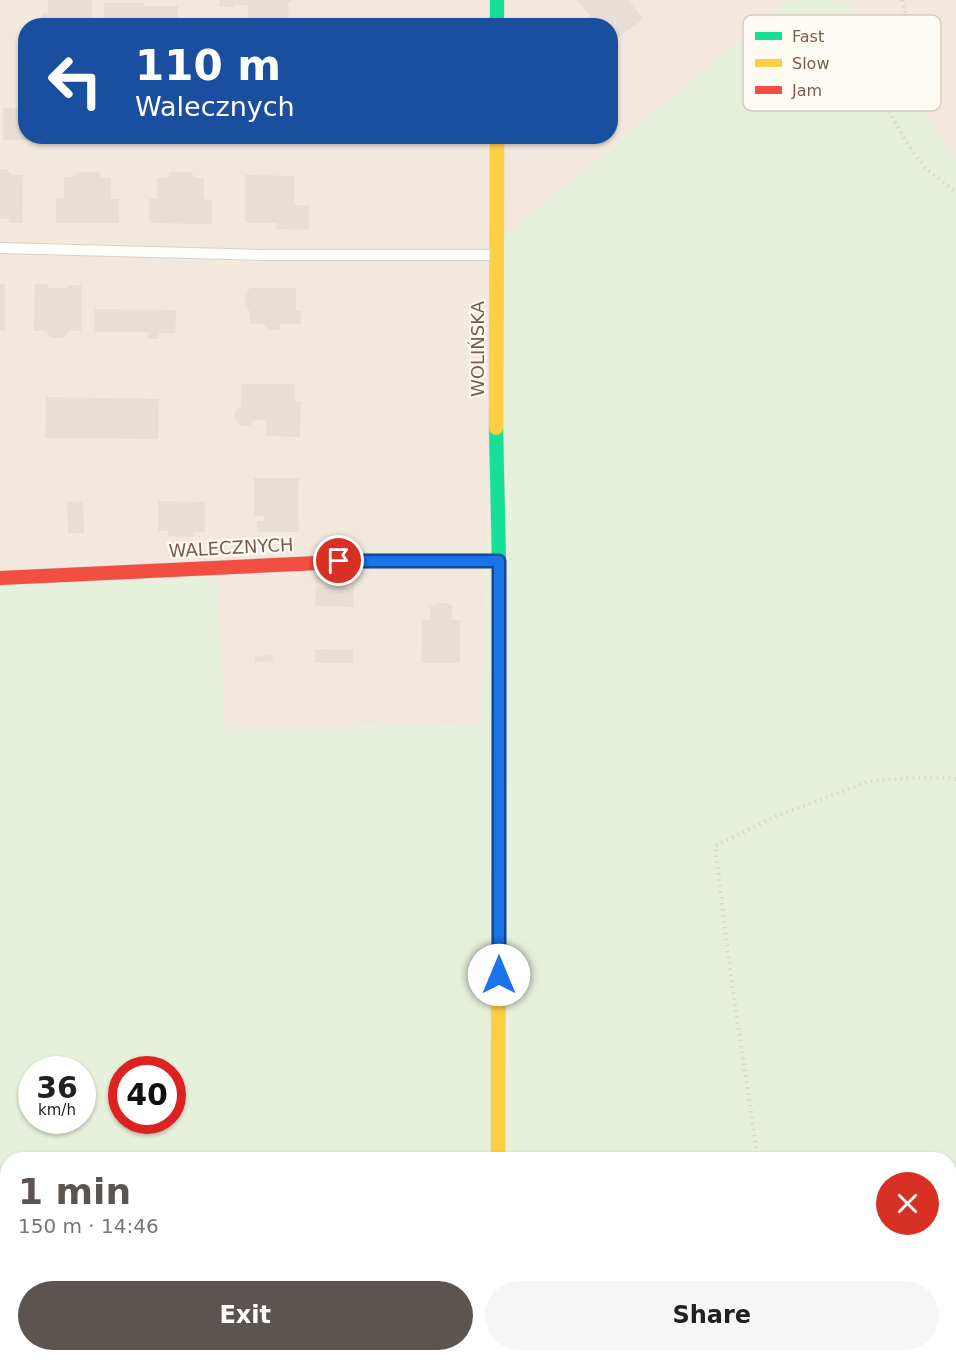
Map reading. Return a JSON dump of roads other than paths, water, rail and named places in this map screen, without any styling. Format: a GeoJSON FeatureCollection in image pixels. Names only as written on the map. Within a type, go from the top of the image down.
{"type":"FeatureCollection","features":[{"type":"Feature","properties":{"kind":"street"},"geometry":{"type":"LineString","coordinates":[[497,0],[497,18]]}},
{"type":"Feature","properties":{"kind":"street","name":"WOLIŃSKA"},"geometry":{"type":"LineString","coordinates":[[497,144],[495,399],[499,561],[498,1152]]}},
{"type":"Feature","properties":{"kind":"street","name":"WALECZNYCH"},"geometry":{"type":"LineString","coordinates":[[0,578],[339,561],[499,561]]}},
{"type":"Feature","properties":{"kind":"lane"},"geometry":{"type":"LineString","coordinates":[[0,248],[264,255],[497,255]]}}]}
